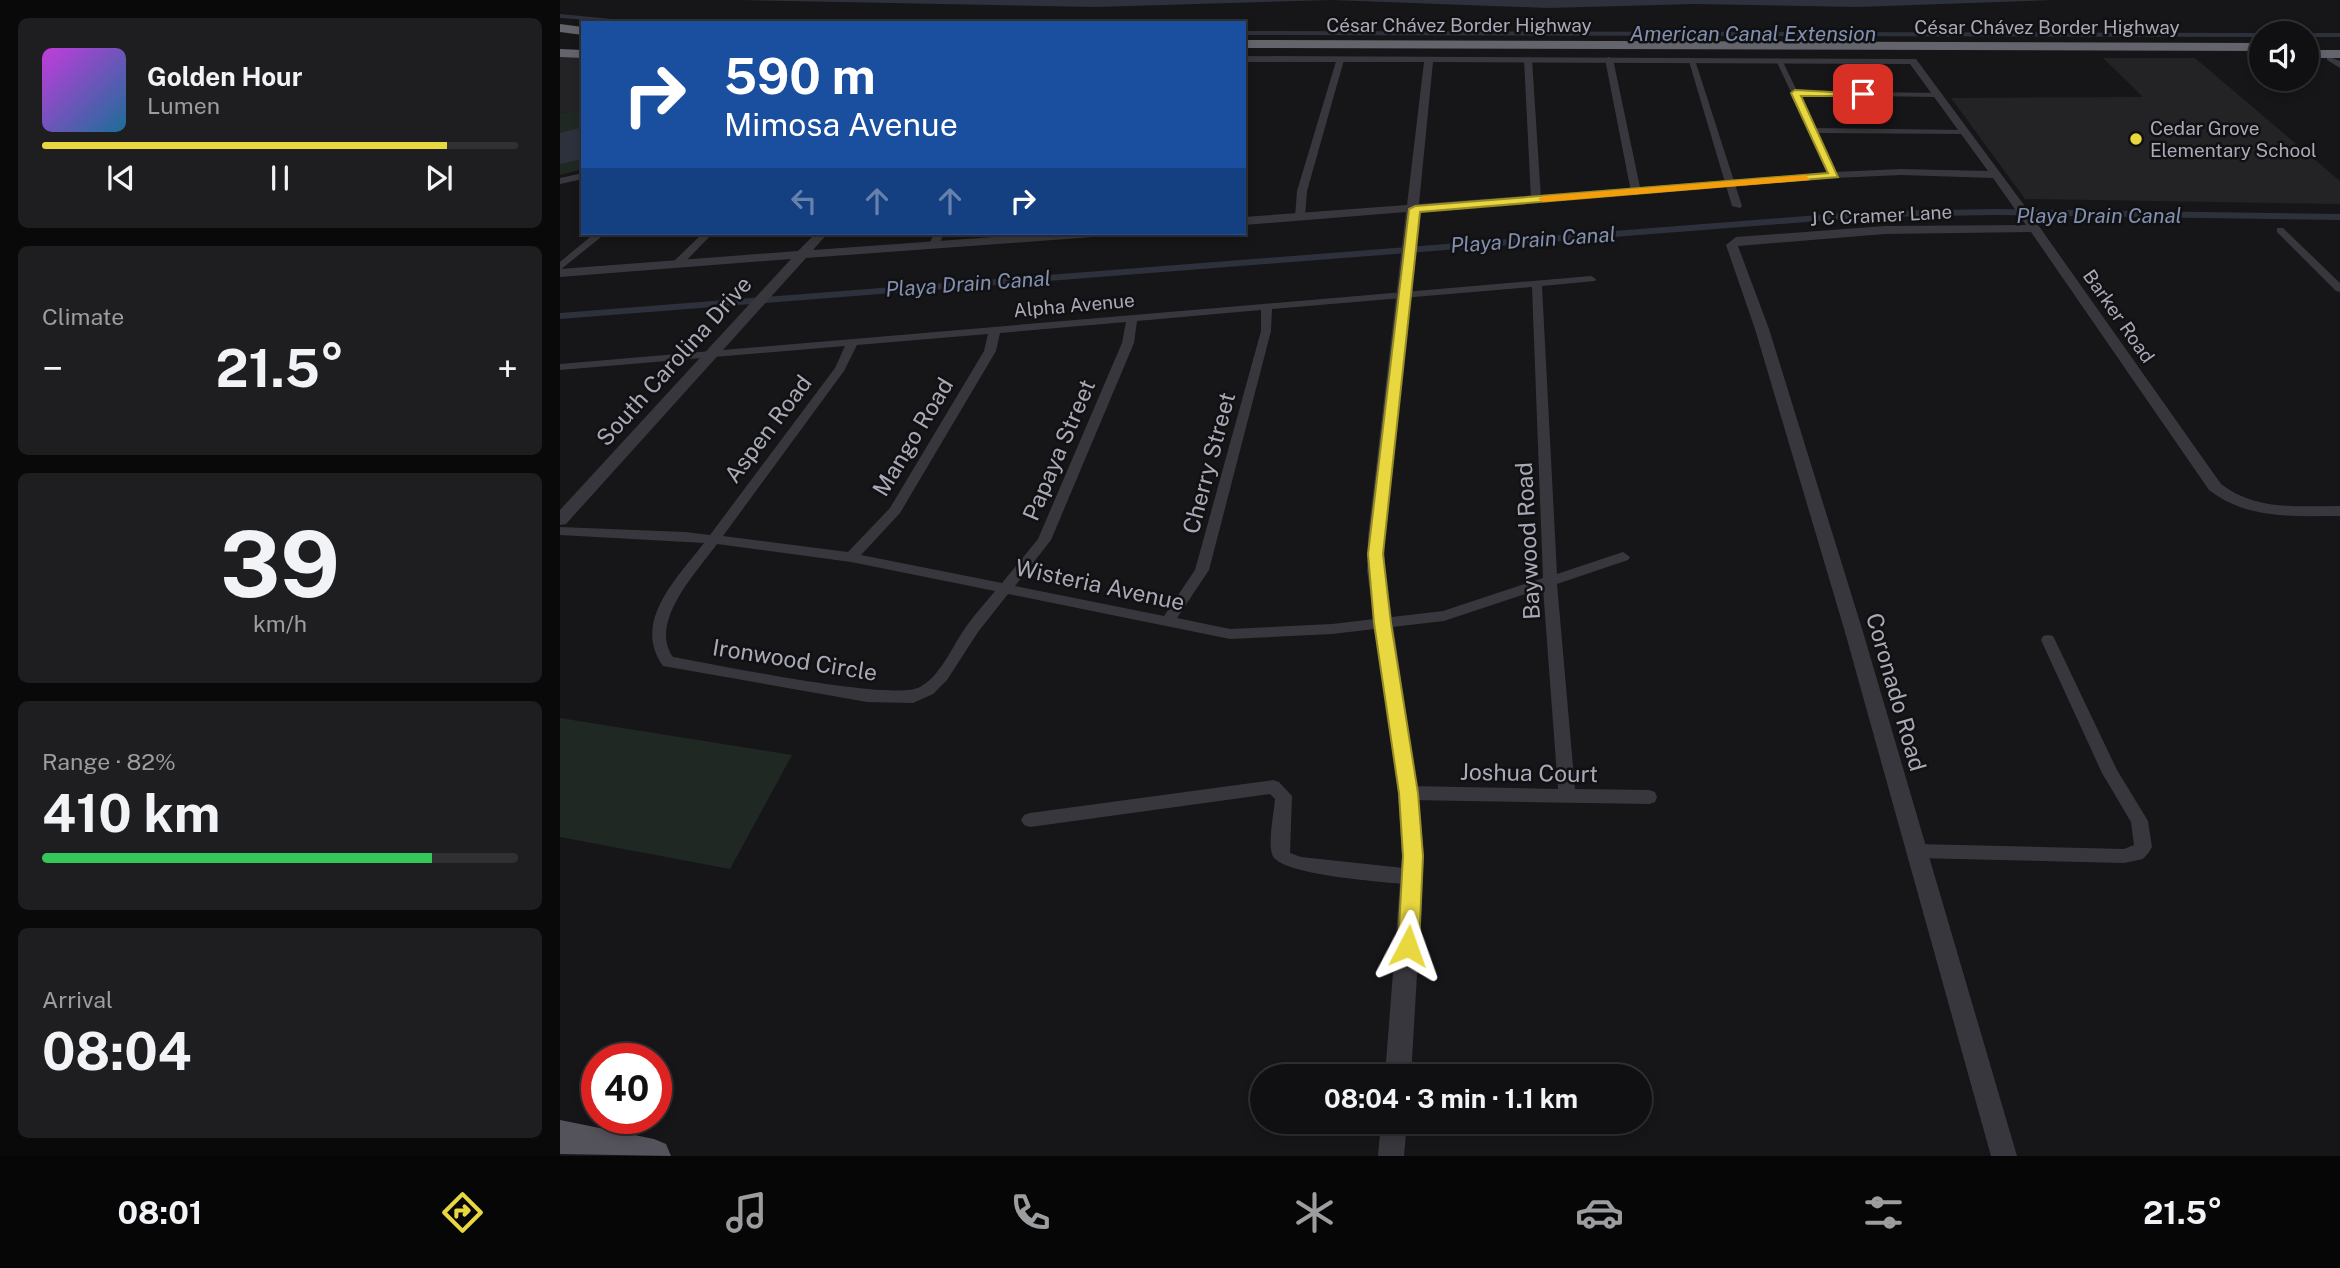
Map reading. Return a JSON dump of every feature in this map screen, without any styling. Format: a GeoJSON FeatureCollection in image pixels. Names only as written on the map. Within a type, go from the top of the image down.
{"type":"FeatureCollection","features":[{"type":"Feature","properties":{"kind":"highway"},"geometry":{"type":"LineString","coordinates":[[560,28],[581,31]]}},
{"type":"Feature","properties":{"kind":"highway"},"geometry":{"type":"LineString","coordinates":[[560,37],[581,39]]}},
{"type":"Feature","properties":{"kind":"highway","name":"César Chávez Border Highway"},"geometry":{"type":"LineString","coordinates":[[1246,44],[2249,47]]}},
{"type":"Feature","properties":{"kind":"highway"},"geometry":{"type":"LineString","coordinates":[[560,47],[581,48]]}},
{"type":"Feature","properties":{"kind":"highway"},"geometry":{"type":"LineString","coordinates":[[2319,47],[2340,47]]}},
{"type":"Feature","properties":{"kind":"highway"},"geometry":{"type":"LineString","coordinates":[[560,53],[581,54]]}},
{"type":"Feature","properties":{"kind":"highway","name":"César Chávez Border Highway"},"geometry":{"type":"LineString","coordinates":[[1246,60],[2249,54]]}},
{"type":"Feature","properties":{"kind":"main road"},"geometry":{"type":"LineString","coordinates":[[560,1137],[654,1156]]}},
{"type":"Feature","properties":{"kind":"street"},"geometry":{"type":"LineString","coordinates":[[2335,56],[2340,65]]}},
{"type":"Feature","properties":{"kind":"street"},"geometry":{"type":"LineString","coordinates":[[1528,59],[1536,199]]}},
{"type":"Feature","properties":{"kind":"street"},"geometry":{"type":"LineString","coordinates":[[1609,59],[1636,192]]}},
{"type":"Feature","properties":{"kind":"street"},"geometry":{"type":"LineString","coordinates":[[1246,60],[1778,60],[1834,175]]}},
{"type":"Feature","properties":{"kind":"street"},"geometry":{"type":"LineString","coordinates":[[1300,217],[1302,191],[1340,60]]}},
{"type":"Feature","properties":{"kind":"street"},"geometry":{"type":"LineString","coordinates":[[1399,1064],[1413,877],[1408,793],[1382,623],[1376,571],[1376,536],[1415,209],[1429,60]]}},
{"type":"Feature","properties":{"kind":"street"},"geometry":{"type":"LineString","coordinates":[[1692,60],[1737,206]]}},
{"type":"Feature","properties":{"kind":"street","name":"Barker Road"},"geometry":{"type":"LineString","coordinates":[[1778,60],[1913,61],[2027,217],[2215,487],[2226,497],[2246,507],[2340,511]]}},
{"type":"Feature","properties":{"kind":"street"},"geometry":{"type":"LineString","coordinates":[[1795,93],[1939,95]]}},
{"type":"Feature","properties":{"kind":"street"},"geometry":{"type":"LineString","coordinates":[[1813,130],[1965,132]]}},
{"type":"Feature","properties":{"kind":"street"},"geometry":{"type":"LineString","coordinates":[[1246,221],[1834,175],[1901,172],[1996,175]]}},
{"type":"Feature","properties":{"kind":"street"},"geometry":{"type":"LineString","coordinates":[[560,181],[581,176]]}},
{"type":"Feature","properties":{"kind":"street","name":"J C Cramer Lane"},"geometry":{"type":"LineString","coordinates":[[1731,245],[1736,242],[2027,217]]}},
{"type":"Feature","properties":{"kind":"street"},"geometry":{"type":"LineString","coordinates":[[2280,230],[2340,289]]}},
{"type":"Feature","properties":{"kind":"street"},"geometry":{"type":"LineString","coordinates":[[560,267],[599,235]]}},
{"type":"Feature","properties":{"kind":"street"},"geometry":{"type":"LineString","coordinates":[[676,265],[706,235]]}},
{"type":"Feature","properties":{"kind":"street","name":"South Carolina Drive"},"geometry":{"type":"LineString","coordinates":[[560,520],[820,235]]}},
{"type":"Feature","properties":{"kind":"street"},"geometry":{"type":"LineString","coordinates":[[560,273],[802,255],[936,239],[1034,235]]}},
{"type":"Feature","properties":{"kind":"street","name":"Coronado Road"},"geometry":{"type":"LineString","coordinates":[[1731,245],[1762,330],[1854,632],[2004,1156]]}},
{"type":"Feature","properties":{"kind":"street","name":"Alpha Avenue"},"geometry":{"type":"LineString","coordinates":[[562,368],[1591,279]]}},
{"type":"Feature","properties":{"kind":"street","name":"Baywood Road"},"geometry":{"type":"LineString","coordinates":[[1537,284],[1550,583],[1567,796]]}},
{"type":"Feature","properties":{"kind":"street","name":"Cherry Street"},"geometry":{"type":"LineString","coordinates":[[1167,622],[1202,570],[1266,331],[1266,306]]}},
{"type":"Feature","properties":{"kind":"street","name":"Papaya Street"},"geometry":{"type":"LineString","coordinates":[[1004,587],[1044,540],[1128,343],[1132,318]]}},
{"type":"Feature","properties":{"kind":"street","name":"Mango Road"},"geometry":{"type":"LineString","coordinates":[[851,557],[895,510],[990,351],[995,329]]}},
{"type":"Feature","properties":{"kind":"street","name":"Aspen Road"},"geometry":{"type":"LineString","coordinates":[[711,539],[840,369],[853,341]]}},
{"type":"Feature","properties":{"kind":"street","name":"Wisteria Avenue"},"geometry":{"type":"LineString","coordinates":[[560,531],[711,539],[851,557],[1230,634],[1444,616],[1623,557]]}},
{"type":"Feature","properties":{"kind":"street","name":"Ironwood Circle"},"geometry":{"type":"LineString","coordinates":[[711,539],[668,601],[660,618],[658,644],[661,655],[668,662],[867,695],[913,697],[928,690],[942,676],[1004,587]]}},
{"type":"Feature","properties":{"kind":"street"},"geometry":{"type":"LineString","coordinates":[[1916,851],[2124,856],[2137,853],[2143,847],[2138,821],[2110,773],[2048,640]]}},
{"type":"Feature","properties":{"kind":"street"},"geometry":{"type":"LineString","coordinates":[[1030,820],[1273,787],[1283,796],[1280,853],[1284,858],[1300,864],[1413,877]]}},
{"type":"Feature","properties":{"kind":"street","name":"Joshua Court"},"geometry":{"type":"LineString","coordinates":[[1408,793],[1648,797]]}},
{"type":"Feature","properties":{"kind":"street"},"geometry":{"type":"LineString","coordinates":[[1391,1156],[1393,1134]]}},
{"type":"Feature","properties":{"kind":"shaded area"},"geometry":{"type":"Polygon","coordinates":[[[740,0],[1332,0],[1096,7],[740,0]]]}},
{"type":"Feature","properties":{"kind":"shaded area"},"geometry":{"type":"Polygon","coordinates":[[[1332,0],[2052,0],[1857,7],[1694,4],[1548,8],[1332,0]]]}},
{"type":"Feature","properties":{"kind":"shaded area"},"geometry":{"type":"Polygon","coordinates":[[[560,57],[581,57],[581,109],[560,114],[560,57]]]}},
{"type":"Feature","properties":{"kind":"shaded area","name":"Cedar Grove Elementary School"},"geometry":{"type":"Polygon","coordinates":[[[2103,58],[2195,58],[2340,181],[2340,204],[2025,199],[1951,98],[2143,97],[2103,58]]]}},
{"type":"Feature","properties":{"kind":"shaded area"},"geometry":{"type":"Polygon","coordinates":[[[581,109],[581,170],[560,175],[560,114],[581,109]]]}},
{"type":"Feature","properties":{"kind":"shaded area"},"geometry":{"type":"Polygon","coordinates":[[[581,128],[581,159],[560,164],[560,133],[581,128]]]}},
{"type":"Feature","properties":{"kind":"shaded area"},"geometry":{"type":"Polygon","coordinates":[[[560,718],[792,755],[730,869],[560,837],[560,718]]]}},
{"type":"Feature","properties":{"kind":"waterway","name":"American Canal Extension"},"geometry":{"type":"LineString","coordinates":[[560,16],[612,21]]}},
{"type":"Feature","properties":{"kind":"waterway","name":"American Canal Extension"},"geometry":{"type":"LineString","coordinates":[[1246,33],[2249,35]]}},
{"type":"Feature","properties":{"kind":"waterway","name":"American Canal Extension"},"geometry":{"type":"LineString","coordinates":[[2319,35],[2340,35]]}},
{"type":"Feature","properties":{"kind":"waterway","name":"Playa Drain Canal"},"geometry":{"type":"LineString","coordinates":[[560,316],[1870,214],[1996,212],[2340,217]]}},
{"type":"Feature","properties":{"kind":"slow traffic"},"geometry":{"type":"LineString","coordinates":[[1543,199],[1806,178]]}},
{"type":"Feature","properties":{"kind":"place","name":"Cedar Grove Elementary School"},"geometry":{"type":"Point","coordinates":[2136,139]}},
{"type":"Feature","properties":{"kind":"route"},"geometry":{"type":"LineString","coordinates":[[1408,946],[1413,856],[1408,793],[1382,623],[1376,571],[1376,536],[1415,209],[1834,175],[1795,93],[1863,94]]}}]}
